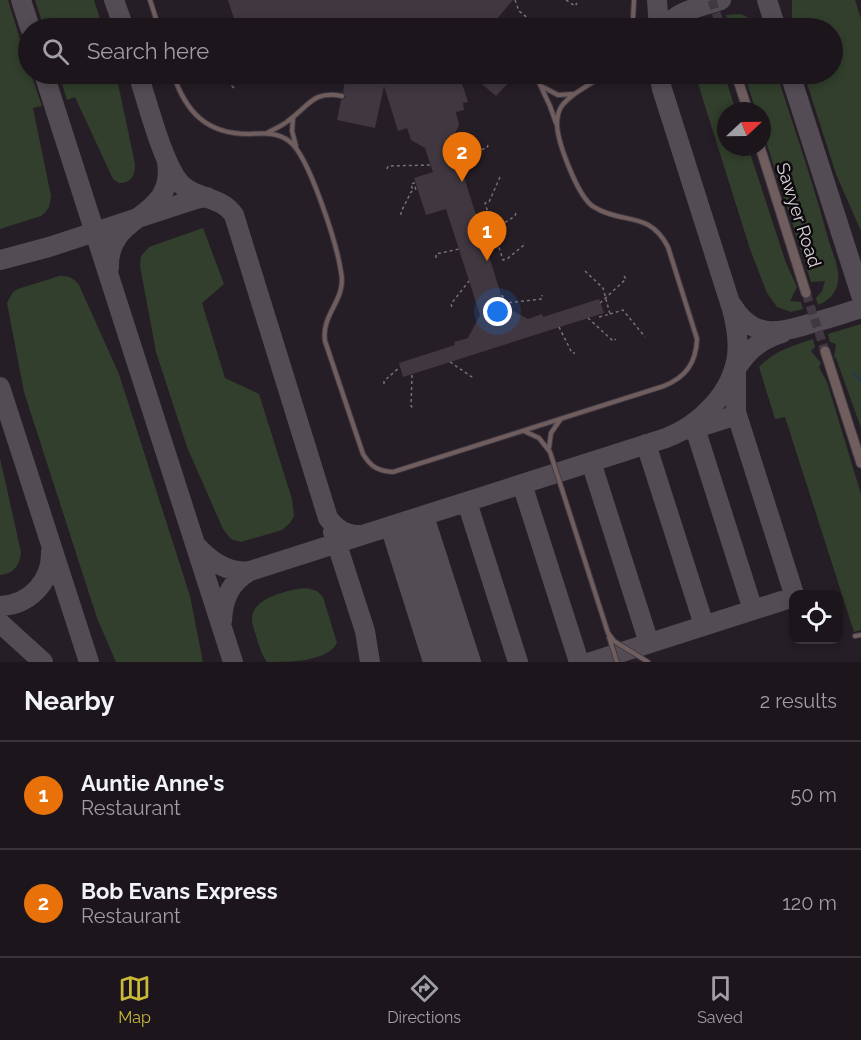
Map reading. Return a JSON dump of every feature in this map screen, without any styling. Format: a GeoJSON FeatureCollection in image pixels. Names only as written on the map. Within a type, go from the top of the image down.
{"type":"FeatureCollection","features":[{"type":"Feature","properties":{"kind":"street"},"geometry":{"type":"LineString","coordinates":[[739,84],[745,102]]}},
{"type":"Feature","properties":{"kind":"street","name":"Sawyer Road"},"geometry":{"type":"LineString","coordinates":[[763,156],[806,293]]}},
{"type":"Feature","properties":{"kind":"street"},"geometry":{"type":"LineString","coordinates":[[825,351],[861,463]]}},
{"type":"Feature","properties":{"kind":"lane"},"geometry":{"type":"LineString","coordinates":[[150,0],[156,18]]}},
{"type":"Feature","properties":{"kind":"lane"},"geometry":{"type":"LineString","coordinates":[[633,18],[634,0]]}},
{"type":"Feature","properties":{"kind":"lane"},"geometry":{"type":"LineString","coordinates":[[177,84],[185,102],[196,116],[207,124],[231,133],[266,133],[290,141],[299,152]]}},
{"type":"Feature","properties":{"kind":"lane"},"geometry":{"type":"LineString","coordinates":[[557,127],[561,108],[591,84]]}},
{"type":"Feature","properties":{"kind":"lane"},"geometry":{"type":"LineString","coordinates":[[293,117],[292,135],[315,185],[342,274],[340,296],[325,322],[325,341],[363,454],[373,468],[393,472],[676,381],[694,360],[698,339],[663,237],[655,228],[644,222],[606,213],[585,200],[574,181],[557,127],[540,85]]}},
{"type":"Feature","properties":{"kind":"lane"},"geometry":{"type":"LineString","coordinates":[[540,85],[558,95],[579,92]]}},
{"type":"Feature","properties":{"kind":"lane"},"geometry":{"type":"LineString","coordinates":[[266,133],[281,126],[321,95],[342,96]]}},
{"type":"Feature","properties":{"kind":"lane"},"geometry":{"type":"LineString","coordinates":[[562,419],[551,434],[550,452],[617,662]]}},
{"type":"Feature","properties":{"kind":"lane"},"geometry":{"type":"LineString","coordinates":[[523,431],[539,438],[550,452]]}},
{"type":"Feature","properties":{"kind":"lane"},"geometry":{"type":"LineString","coordinates":[[608,633],[614,642],[648,662]]}},
{"type":"Feature","properties":{"kind":"lane"},"geometry":{"type":"LineString","coordinates":[[855,636],[861,635]]}},
{"type":"Feature","properties":{"kind":"path"},"geometry":{"type":"LineString","coordinates":[[515,0],[519,11],[528,18]]}},
{"type":"Feature","properties":{"kind":"path"},"geometry":{"type":"LineString","coordinates":[[566,0],[575,6],[577,3]]}},
{"type":"Feature","properties":{"kind":"path"},"geometry":{"type":"LineString","coordinates":[[234,84],[232,86],[234,88]]}},
{"type":"Feature","properties":{"kind":"path"},"geometry":{"type":"LineString","coordinates":[[458,156],[460,156],[465,172],[468,172],[463,155],[487,148],[488,145]]}},
{"type":"Feature","properties":{"kind":"path"},"geometry":{"type":"LineString","coordinates":[[387,169],[388,166],[431,165]]}},
{"type":"Feature","properties":{"kind":"path"},"geometry":{"type":"LineString","coordinates":[[500,177],[489,202],[485,203],[503,260],[524,245],[524,242]]}},
{"type":"Feature","properties":{"kind":"path"},"geometry":{"type":"LineString","coordinates":[[402,215],[401,212],[413,191],[411,184],[414,183],[418,190]]}},
{"type":"Feature","properties":{"kind":"path"},"geometry":{"type":"LineString","coordinates":[[494,229],[515,216],[516,213]]}},
{"type":"Feature","properties":{"kind":"path"},"geometry":{"type":"LineString","coordinates":[[484,240],[489,238],[482,217],[489,214]]}},
{"type":"Feature","properties":{"kind":"path"},"geometry":{"type":"LineString","coordinates":[[436,258],[436,254],[459,249]]}},
{"type":"Feature","properties":{"kind":"path"},"geometry":{"type":"LineString","coordinates":[[585,271],[603,288],[610,314]]}},
{"type":"Feature","properties":{"kind":"path"},"geometry":{"type":"LineString","coordinates":[[600,303],[626,279],[624,276]]}},
{"type":"Feature","properties":{"kind":"path"},"geometry":{"type":"LineString","coordinates":[[452,307],[451,304],[469,281]]}},
{"type":"Feature","properties":{"kind":"path"},"geometry":{"type":"LineString","coordinates":[[502,295],[506,303],[542,299],[542,295]]}},
{"type":"Feature","properties":{"kind":"path"},"geometry":{"type":"LineString","coordinates":[[598,315],[599,317],[623,310],[645,337]]}},
{"type":"Feature","properties":{"kind":"path"},"geometry":{"type":"LineString","coordinates":[[588,318],[613,340],[616,339]]}},
{"type":"Feature","properties":{"kind":"path"},"geometry":{"type":"LineString","coordinates":[[559,327],[572,353],[575,353]]}},
{"type":"Feature","properties":{"kind":"path"},"geometry":{"type":"LineString","coordinates":[[450,362],[472,377],[475,376]]}},
{"type":"Feature","properties":{"kind":"path"},"geometry":{"type":"LineString","coordinates":[[384,384],[384,381],[400,367]]}},
{"type":"Feature","properties":{"kind":"path"},"geometry":{"type":"LineString","coordinates":[[412,375],[411,406],[413,408]]}},
{"type":"Feature","properties":{"kind":"green space"},"geometry":{"type":"Polygon","coordinates":[[[0,0],[8,0],[18,32],[18,84],[34,84],[42,106],[33,108],[51,196],[49,207],[41,216],[0,229],[0,0]]]}},
{"type":"Feature","properties":{"kind":"green space"},"geometry":{"type":"Polygon","coordinates":[[[35,0],[94,0],[100,18],[41,18],[35,0]]]}},
{"type":"Feature","properties":{"kind":"green space"},"geometry":{"type":"Polygon","coordinates":[[[792,0],[855,0],[861,19],[861,231],[836,174],[807,84],[843,84],[843,18],[792,18],[792,0]]]}},
{"type":"Feature","properties":{"kind":"green space"},"geometry":{"type":"Polygon","coordinates":[[[741,14],[749,18],[727,18],[726,15],[741,14]]]}},
{"type":"Feature","properties":{"kind":"green space"},"geometry":{"type":"Polygon","coordinates":[[[62,84],[118,84],[135,164],[130,180],[119,183],[113,179],[75,97],[67,100],[62,84]]]}},
{"type":"Feature","properties":{"kind":"green space"},"geometry":{"type":"Polygon","coordinates":[[[698,84],[727,84],[733,102],[717,102],[717,144],[698,84]]]}},
{"type":"Feature","properties":{"kind":"green space"},"geometry":{"type":"Polygon","coordinates":[[[747,84],[780,84],[806,163],[838,272],[838,282],[834,293],[818,305],[816,298],[822,291],[825,281],[811,282],[771,156],[771,102],[753,102],[747,84]]]}},
{"type":"Feature","properties":{"kind":"green space"},"geometry":{"type":"Polygon","coordinates":[[[721,156],[751,156],[786,263],[797,287],[790,301],[801,302],[803,309],[791,312],[777,307],[767,293],[750,249],[721,156]]]}},
{"type":"Feature","properties":{"kind":"green space"},"geometry":{"type":"Polygon","coordinates":[[[203,228],[224,284],[202,303],[225,378],[259,394],[292,499],[294,516],[282,530],[241,542],[231,539],[223,529],[187,447],[156,352],[140,266],[141,256],[149,247],[203,228]]]}},
{"type":"Feature","properties":{"kind":"green space"},"geometry":{"type":"Polygon","coordinates":[[[59,276],[75,280],[79,285],[119,374],[190,596],[203,662],[116,662],[97,618],[24,392],[7,303],[13,292],[18,289],[59,276]]]}},
{"type":"Feature","properties":{"kind":"green space"},"geometry":{"type":"Polygon","coordinates":[[[861,324],[861,428],[834,357],[836,344],[830,342],[828,334],[861,324]]]}},
{"type":"Feature","properties":{"kind":"green space"},"geometry":{"type":"Polygon","coordinates":[[[813,339],[815,347],[811,351],[821,363],[819,367],[827,382],[861,494],[861,630],[854,632],[843,598],[843,590],[841,590],[785,417],[775,419],[759,367],[777,353],[813,339]]]}},
{"type":"Feature","properties":{"kind":"green space"},"geometry":{"type":"Polygon","coordinates":[[[0,458],[21,552],[15,568],[9,573],[0,575],[0,458]]]}},
{"type":"Feature","properties":{"kind":"green space"},"geometry":{"type":"Polygon","coordinates":[[[307,588],[317,591],[323,597],[337,643],[325,654],[306,660],[267,662],[253,627],[252,619],[256,607],[269,598],[285,592],[307,588]]]}},
{"type":"Feature","properties":{"kind":"building"},"geometry":{"type":"Polygon","coordinates":[[[228,0],[513,0],[498,18],[234,18],[228,0]]]}},
{"type":"Feature","properties":{"kind":"building"},"geometry":{"type":"Polygon","coordinates":[[[344,84],[462,84],[468,102],[463,103],[464,110],[456,112],[459,125],[452,139],[505,307],[528,319],[542,314],[543,317],[599,299],[604,313],[403,377],[399,363],[455,345],[454,342],[468,338],[480,315],[446,209],[426,215],[414,178],[433,172],[425,148],[411,140],[407,128],[398,131],[384,86],[375,128],[337,120],[341,100],[346,97],[343,92],[344,84]]]}},
{"type":"Feature","properties":{"kind":"building"},"geometry":{"type":"Polygon","coordinates":[[[482,84],[507,84],[496,96],[482,84]]]}},
{"type":"Feature","properties":{"kind":"waterway"},"geometry":{"type":"LineString","coordinates":[[854,373],[861,382]]}},
{"type":"Feature","properties":{"kind":"taxiway"},"geometry":{"type":"LineString","coordinates":[[21,0],[27,18]]}},
{"type":"Feature","properties":{"kind":"taxiway"},"geometry":{"type":"LineString","coordinates":[[114,0],[120,18]]}},
{"type":"Feature","properties":{"kind":"taxiway"},"geometry":{"type":"LineString","coordinates":[[657,0],[658,18]]}},
{"type":"Feature","properties":{"kind":"taxiway"},"geometry":{"type":"LineString","coordinates":[[675,18],[698,7],[721,0]]}},
{"type":"Feature","properties":{"kind":"taxiway"},"geometry":{"type":"LineString","coordinates":[[767,0],[773,18]]}},
{"type":"Feature","properties":{"kind":"taxiway"},"geometry":{"type":"LineString","coordinates":[[47,84],[233,662]]}},
{"type":"Feature","properties":{"kind":"taxiway"},"geometry":{"type":"LineString","coordinates":[[141,84],[163,150],[176,178],[183,186],[196,194],[223,204],[234,215],[328,518],[342,531],[361,535]]}},
{"type":"Feature","properties":{"kind":"taxiway"},"geometry":{"type":"LineString","coordinates":[[195,544],[219,565],[234,570],[250,571],[666,438],[691,425],[702,416],[721,395],[734,370],[738,350],[736,326],[661,84]]}},
{"type":"Feature","properties":{"kind":"taxiway"},"geometry":{"type":"LineString","coordinates":[[793,84],[861,295]]}},
{"type":"Feature","properties":{"kind":"taxiway"},"geometry":{"type":"LineString","coordinates":[[109,268],[111,249],[118,236],[161,195],[167,181],[167,162]]}},
{"type":"Feature","properties":{"kind":"taxiway"},"geometry":{"type":"LineString","coordinates":[[0,260],[49,247],[207,197]]}},
{"type":"Feature","properties":{"kind":"taxiway"},"geometry":{"type":"LineString","coordinates":[[732,305],[740,317],[749,324],[769,331],[791,329],[861,308]]}},
{"type":"Feature","properties":{"kind":"taxiway"},"geometry":{"type":"LineString","coordinates":[[736,369],[755,346],[782,333]]}},
{"type":"Feature","properties":{"kind":"taxiway"},"geometry":{"type":"LineString","coordinates":[[736,373],[736,412],[793,590]]}},
{"type":"Feature","properties":{"kind":"taxiway"},"geometry":{"type":"LineString","coordinates":[[0,387],[89,662]]}},
{"type":"Feature","properties":{"kind":"taxiway"},"geometry":{"type":"LineString","coordinates":[[690,430],[737,415]]}},
{"type":"Feature","properties":{"kind":"taxiway"},"geometry":{"type":"LineString","coordinates":[[695,428],[753,610]]}},
{"type":"Feature","properties":{"kind":"taxiway"},"geometry":{"type":"LineString","coordinates":[[646,444],[704,625]]}},
{"type":"Feature","properties":{"kind":"taxiway"},"geometry":{"type":"LineString","coordinates":[[591,462],[649,643]]}},
{"type":"Feature","properties":{"kind":"taxiway"},"geometry":{"type":"LineString","coordinates":[[522,484],[579,662]]}},
{"type":"Feature","properties":{"kind":"taxiway"},"geometry":{"type":"LineString","coordinates":[[467,502],[518,662]]}},
{"type":"Feature","properties":{"kind":"taxiway"},"geometry":{"type":"LineString","coordinates":[[424,516],[471,662]]}},
{"type":"Feature","properties":{"kind":"taxiway"},"geometry":{"type":"LineString","coordinates":[[407,521],[452,662]]}},
{"type":"Feature","properties":{"kind":"taxiway"},"geometry":{"type":"LineString","coordinates":[[390,526],[433,662]]}},
{"type":"Feature","properties":{"kind":"taxiway"},"geometry":{"type":"LineString","coordinates":[[333,532],[365,631],[370,662]]}},
{"type":"Feature","properties":{"kind":"taxiway"},"geometry":{"type":"LineString","coordinates":[[0,606],[21,601],[37,589],[48,572],[51,551]]}},
{"type":"Feature","properties":{"kind":"taxiway"},"geometry":{"type":"LineString","coordinates":[[222,621],[224,605],[229,592],[237,580],[250,571]]}},
{"type":"Feature","properties":{"kind":"taxiway"},"geometry":{"type":"LineString","coordinates":[[591,662],[789,599]]}},
{"type":"Feature","properties":{"kind":"taxiway"},"geometry":{"type":"LineString","coordinates":[[0,623],[43,662]]}},
{"type":"Feature","properties":{"kind":"tunnel"},"geometry":{"type":"LineString","coordinates":[[712,0],[718,18]]}},
{"type":"Feature","properties":{"kind":"tunnel"},"geometry":{"type":"LineString","coordinates":[[806,293],[825,351]]}},
{"type":"Feature","properties":{"kind":"place","name":"Bob Evans Express"},"geometry":{"type":"Point","coordinates":[462,182]}},
{"type":"Feature","properties":{"kind":"place","name":"Auntie Anne's"},"geometry":{"type":"Point","coordinates":[487,261]}}]}
